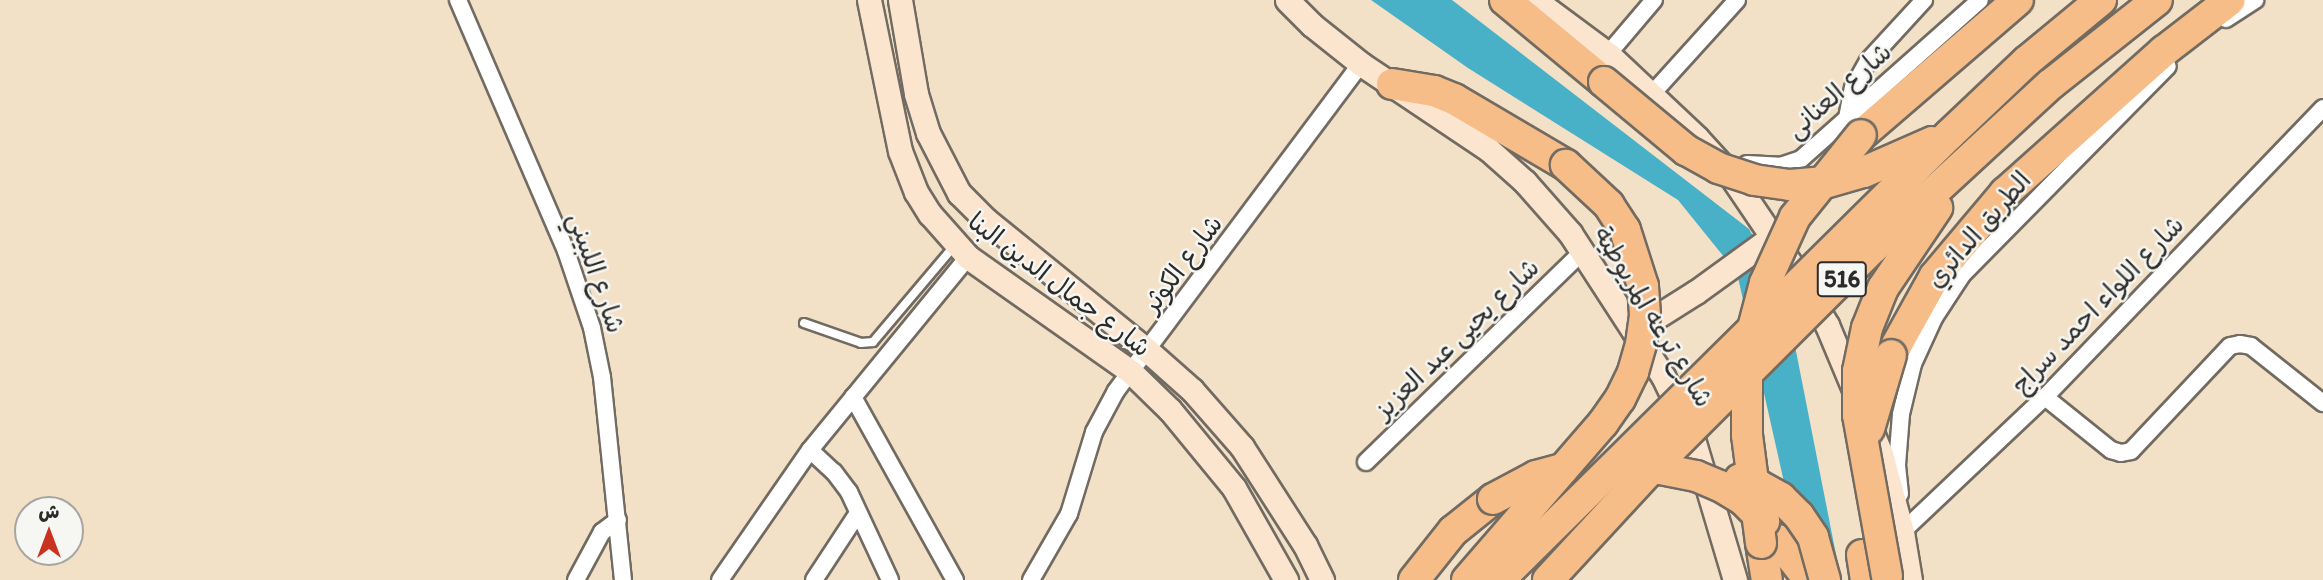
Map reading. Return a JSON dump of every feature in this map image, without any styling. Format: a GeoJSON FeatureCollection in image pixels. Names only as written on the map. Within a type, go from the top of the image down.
{"type":"FeatureCollection","features":[{"type":"Feature","properties":{"kind":"highway"},"geometry":{"type":"LineString","coordinates":[[1505,0],[1606,68],[1686,150],[1718,168],[1754,180],[1790,185],[1828,182],[1864,172],[1949,135]]}},
{"type":"Feature","properties":{"kind":"highway","name":"516"},"geometry":{"type":"LineString","coordinates":[[1767,580],[1745,402],[1747,351],[1765,283],[1795,216],[1861,135],[2018,0]]}},
{"type":"Feature","properties":{"kind":"highway","name":"516"},"geometry":{"type":"LineString","coordinates":[[1499,580],[1949,135],[2027,61],[2101,0]]}},
{"type":"Feature","properties":{"kind":"highway","name":"الطريق الدائري"},"geometry":{"type":"LineString","coordinates":[[1548,580],[1648,472],[1873,248],[2051,84],[2157,0]]}},
{"type":"Feature","properties":{"kind":"highway","name":"الطريق الدائري"},"geometry":{"type":"LineString","coordinates":[[1888,579],[1860,518],[1867,435],[1891,355],[1934,276],[2015,183],[2164,51],[2230,0]]}},
{"type":"Feature","properties":{"kind":"highway"},"geometry":{"type":"LineString","coordinates":[[1392,84],[1434,91],[1454,99],[1566,165],[1609,205],[1625,230],[1643,286],[1645,315],[1641,344],[1633,372],[1620,399],[1603,423],[1468,580]]}},
{"type":"Feature","properties":{"kind":"highway"},"geometry":{"type":"LineString","coordinates":[[1888,579],[1858,415],[1858,371],[1867,328],[1883,288],[1905,250],[2000,130]]}},
{"type":"Feature","properties":{"kind":"highway"},"geometry":{"type":"LineString","coordinates":[[1414,580],[1453,531],[1493,499],[1536,476],[1580,465],[1625,463],[1696,476],[1720,486],[1762,519],[1809,580]]}},
{"type":"Feature","properties":{"kind":"highway"},"geometry":{"type":"LineString","coordinates":[[1584,542],[1656,491],[1674,483],[1709,475],[1734,477],[1770,492],[1799,516],[1813,537],[1825,580]]}},
{"type":"Feature","properties":{"kind":"main road","name":"شارع جمال الدين البنا"},"geometry":{"type":"LineString","coordinates":[[869,0],[894,129],[916,192],[961,251],[1131,372],[1170,411],[1234,488],[1286,580]]}},
{"type":"Feature","properties":{"kind":"main road","name":"شارع جمال الدين البنا"},"geometry":{"type":"LineString","coordinates":[[900,0],[916,94],[928,133],[959,193],[986,220],[1192,390],[1242,447],[1305,545],[1322,580]]}},
{"type":"Feature","properties":{"kind":"main road","name":"شارع ترعه المريوطية"},"geometry":{"type":"LineString","coordinates":[[1287,0],[1311,24],[1361,64],[1488,149],[1525,182],[1583,251],[1662,376],[1693,439],[1735,580]]}},
{"type":"Feature","properties":{"kind":"main road"},"geometry":{"type":"LineString","coordinates":[[1535,0],[1606,68],[1651,95],[1729,173],[1767,241],[1826,326],[1881,454],[1902,532],[1888,579]]}},
{"type":"Feature","properties":{"kind":"main road"},"geometry":{"type":"LineString","coordinates":[[1634,331],[1767,241]]}},
{"type":"Feature","properties":{"kind":"main road"},"geometry":{"type":"LineString","coordinates":[[1170,411],[1192,390]]}},
{"type":"Feature","properties":{"kind":"street","name":"شارع اللبيني"},"geometry":{"type":"LineString","coordinates":[[458,0],[566,251],[584,303],[601,377],[623,580]]}},
{"type":"Feature","properties":{"kind":"street"},"geometry":{"type":"LineString","coordinates":[[1606,68],[1654,0]]}},
{"type":"Feature","properties":{"kind":"street"},"geometry":{"type":"LineString","coordinates":[[1651,95],[1737,0]]}},
{"type":"Feature","properties":{"kind":"street"},"geometry":{"type":"LineString","coordinates":[[1847,118],[1853,88],[1868,61],[1924,0]]}},
{"type":"Feature","properties":{"kind":"street","name":"شارع العنانى"},"geometry":{"type":"LineString","coordinates":[[1711,153],[1757,167],[1780,166],[1801,159],[1980,0]]}},
{"type":"Feature","properties":{"kind":"street"},"geometry":{"type":"LineString","coordinates":[[1902,532],[1897,465],[1901,414],[1913,364],[1941,307],[1962,275],[2189,45],[2255,0]]}},
{"type":"Feature","properties":{"kind":"street","name":"شارع الكوثر"},"geometry":{"type":"LineString","coordinates":[[1031,580],[1069,514],[1104,411],[1361,64]]}},
{"type":"Feature","properties":{"kind":"street","name":"شارع اللواء احمد سراج"},"geometry":{"type":"LineString","coordinates":[[1902,532],[2045,397],[2323,108]]}},
{"type":"Feature","properties":{"kind":"street"},"geometry":{"type":"LineString","coordinates":[[720,580],[810,450],[853,397],[961,251]]}},
{"type":"Feature","properties":{"kind":"street","name":"شارع يحيى عبد العزيز"},"geometry":{"type":"LineString","coordinates":[[1366,463],[1583,251]]}},
{"type":"Feature","properties":{"kind":"street"},"geometry":{"type":"LineString","coordinates":[[2045,397],[2111,450],[2121,453],[2131,451],[2230,346],[2240,344],[2251,346],[2323,403]]}},
{"type":"Feature","properties":{"kind":"street"},"geometry":{"type":"LineString","coordinates":[[853,397],[954,580]]}},
{"type":"Feature","properties":{"kind":"street"},"geometry":{"type":"LineString","coordinates":[[810,450],[834,472],[859,513],[890,580]]}},
{"type":"Feature","properties":{"kind":"street"},"geometry":{"type":"LineString","coordinates":[[814,580],[859,513]]}},
{"type":"Feature","properties":{"kind":"street"},"geometry":{"type":"LineString","coordinates":[[576,580],[601,532],[618,520]]}},
{"type":"Feature","properties":{"kind":"lane"},"geometry":{"type":"LineString","coordinates":[[804,323],[861,343],[873,342],[961,251]]}},
{"type":"Feature","properties":{"kind":"water"},"geometry":{"type":"Polygon","coordinates":[[[1371,0],[1452,0],[1749,229],[1784,290],[1841,580],[1806,580],[1737,273],[1678,200],[1468,68],[1371,0]]]}}]}
